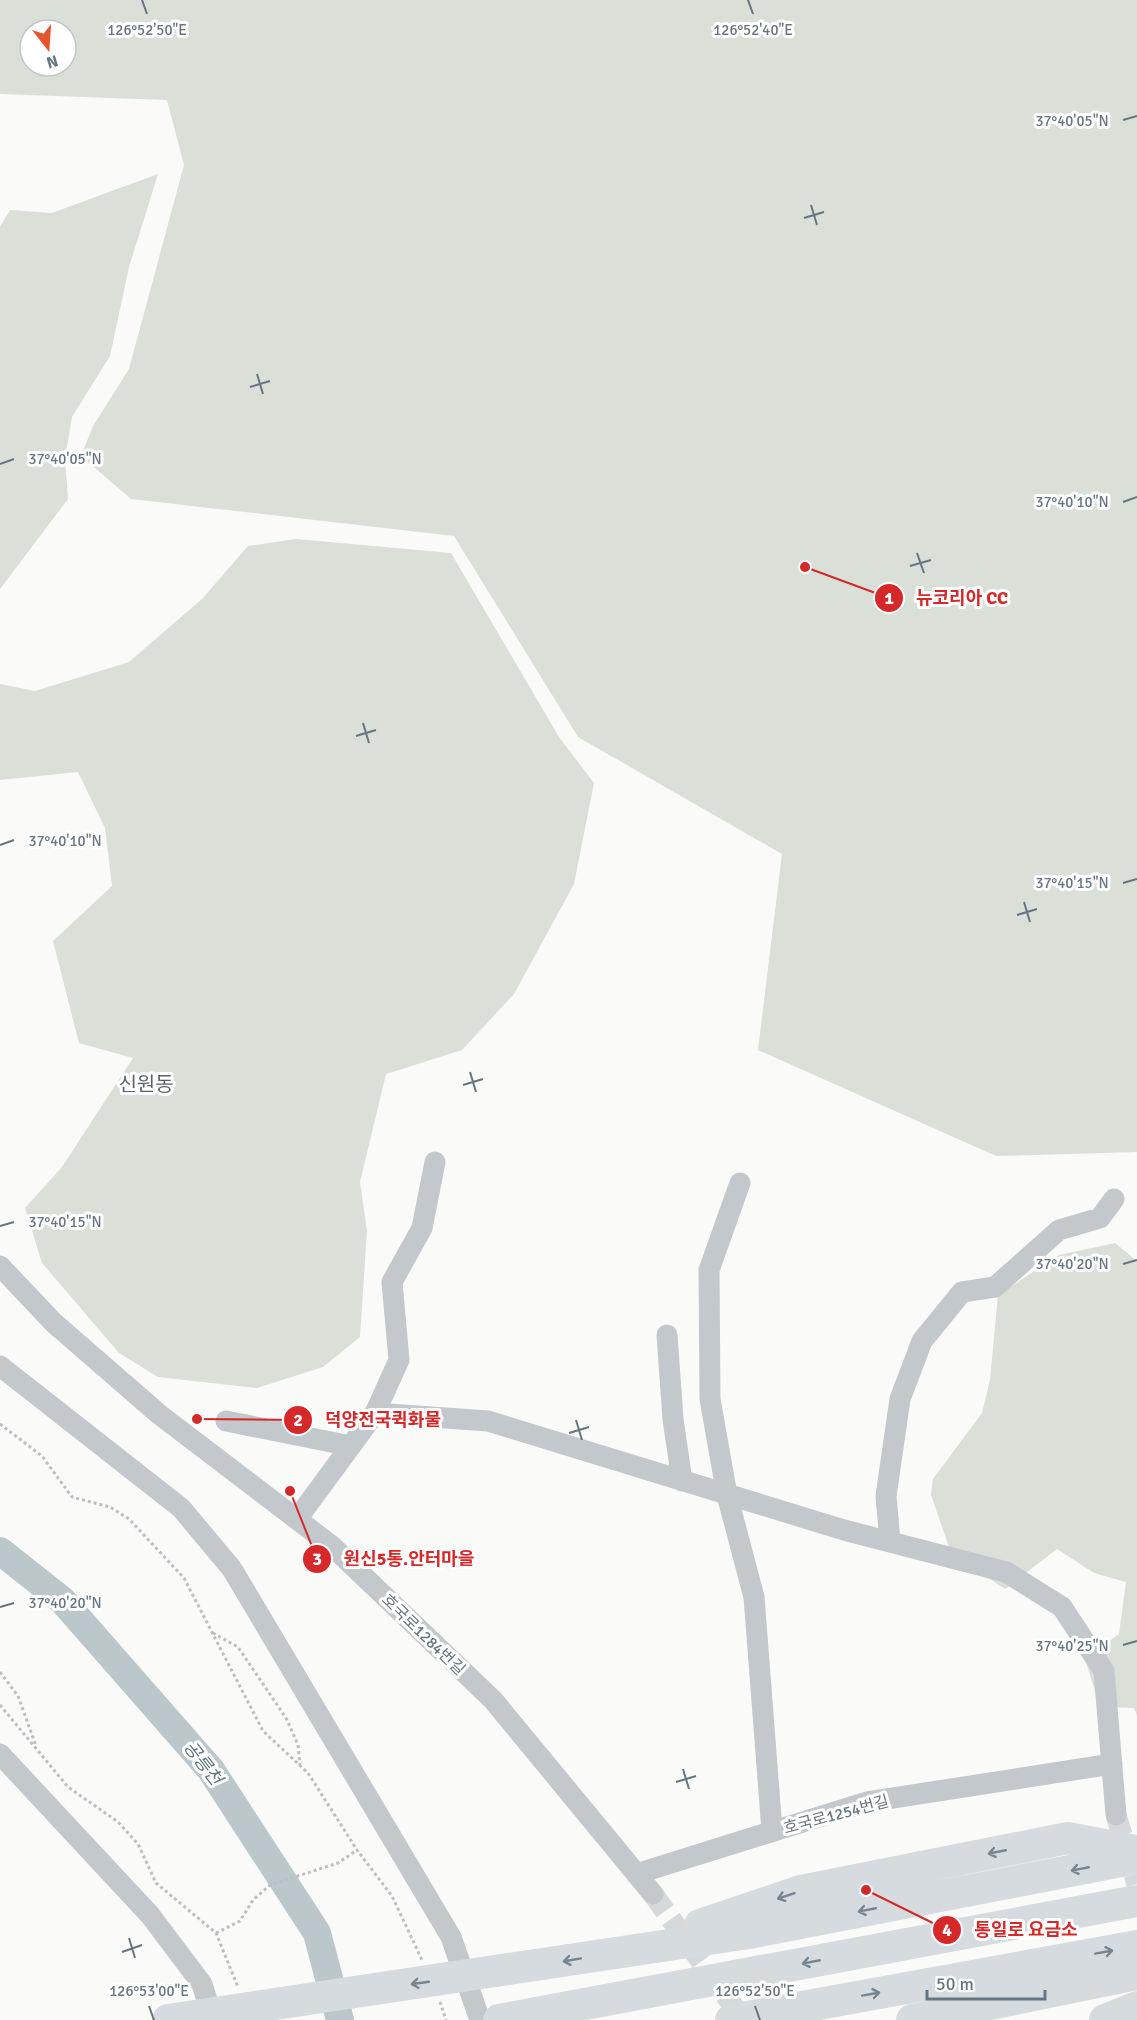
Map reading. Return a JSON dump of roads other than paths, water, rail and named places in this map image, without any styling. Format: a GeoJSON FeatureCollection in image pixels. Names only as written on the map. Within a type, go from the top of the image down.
{"type":"FeatureCollection","features":[{"type":"Feature","properties":{"kind":"highway"},"geometry":{"type":"LineString","coordinates":[[618,1952],[801,1891],[1068,1838],[1137,1851]]}},
{"type":"Feature","properties":{"kind":"highway"},"geometry":{"type":"LineString","coordinates":[[168,2020],[749,1933],[1137,1858]]}},
{"type":"Feature","properties":{"kind":"highway"},"geometry":{"type":"LineString","coordinates":[[500,2020],[1137,1901]]}},
{"type":"Feature","properties":{"kind":"highway"},"geometry":{"type":"LineString","coordinates":[[731,2020],[1137,1946]]}},
{"type":"Feature","properties":{"kind":"highway"},"geometry":{"type":"LineString","coordinates":[[912,2020],[1137,1974]]}},
{"type":"Feature","properties":{"kind":"highway"},"geometry":{"type":"LineString","coordinates":[[1105,2020],[1137,2007]]}},
{"type":"Feature","properties":{"kind":"street"},"geometry":{"type":"LineString","coordinates":[[297,1520],[375,1413],[399,1360],[392,1282],[422,1228],[435,1162]]}},
{"type":"Feature","properties":{"kind":"street"},"geometry":{"type":"LineString","coordinates":[[740,1183],[709,1269],[710,1399],[727,1495],[754,1597],[772,1831]]}},
{"type":"Feature","properties":{"kind":"street"},"geometry":{"type":"LineString","coordinates":[[890,1542],[886,1496],[900,1398],[922,1341],[962,1292],[995,1287],[1059,1230],[1100,1218],[1114,1198]]}},
{"type":"Feature","properties":{"kind":"street","name":"호국로1284번길"},"geometry":{"type":"LineString","coordinates":[[0,1266],[54,1323],[160,1415],[332,1546],[493,1700],[653,1894]]}},
{"type":"Feature","properties":{"kind":"street"},"geometry":{"type":"LineString","coordinates":[[667,1335],[673,1419],[682,1480]]}},
{"type":"Feature","properties":{"kind":"street"},"geometry":{"type":"LineString","coordinates":[[0,1366],[181,1508],[232,1569],[451,1937],[480,2020]]}},
{"type":"Feature","properties":{"kind":"street"},"geometry":{"type":"LineString","coordinates":[[375,1413],[488,1421],[727,1495],[890,1542],[1006,1572],[1062,1606],[1104,1671],[1116,1815]]}},
{"type":"Feature","properties":{"kind":"street"},"geometry":{"type":"LineString","coordinates":[[226,1421],[351,1446]]}},
{"type":"Feature","properties":{"kind":"street"},"geometry":{"type":"LineString","coordinates":[[0,1754],[150,1915],[202,1984],[213,2020]]}},
{"type":"Feature","properties":{"kind":"street","name":"호국로1254번길"},"geometry":{"type":"LineString","coordinates":[[636,1874],[867,1802],[1112,1764]]}},
{"type":"Feature","properties":{"kind":"waterway","name":"공릉천"},"geometry":{"type":"LineString","coordinates":[[0,1551],[62,1600],[211,1770],[317,1933],[340,2020]]}},
{"type":"Feature","properties":{"kind":"tunnel"},"geometry":{"type":"LineString","coordinates":[[1116,1815],[1137,1884]]}},
{"type":"Feature","properties":{"kind":"tunnel"},"geometry":{"type":"LineString","coordinates":[[653,1894],[743,2020]]}},
{"type":"Feature","properties":{"kind":"place","name":"뉴코리아 CC"},"geometry":{"type":"Point","coordinates":[805,567]}},
{"type":"Feature","properties":{"kind":"place","name":"덕양전국퀵화물"},"geometry":{"type":"Point","coordinates":[197,1419]}},
{"type":"Feature","properties":{"kind":"place","name":"원신5통.안터마을"},"geometry":{"type":"Point","coordinates":[290,1491]}},
{"type":"Feature","properties":{"kind":"place","name":"통일로 요금소"},"geometry":{"type":"Point","coordinates":[866,1890]}},
{"type":"Feature","properties":{"kind":"district","name":"신원동"},"geometry":{"type":"Point","coordinates":[146,1084]}}]}
